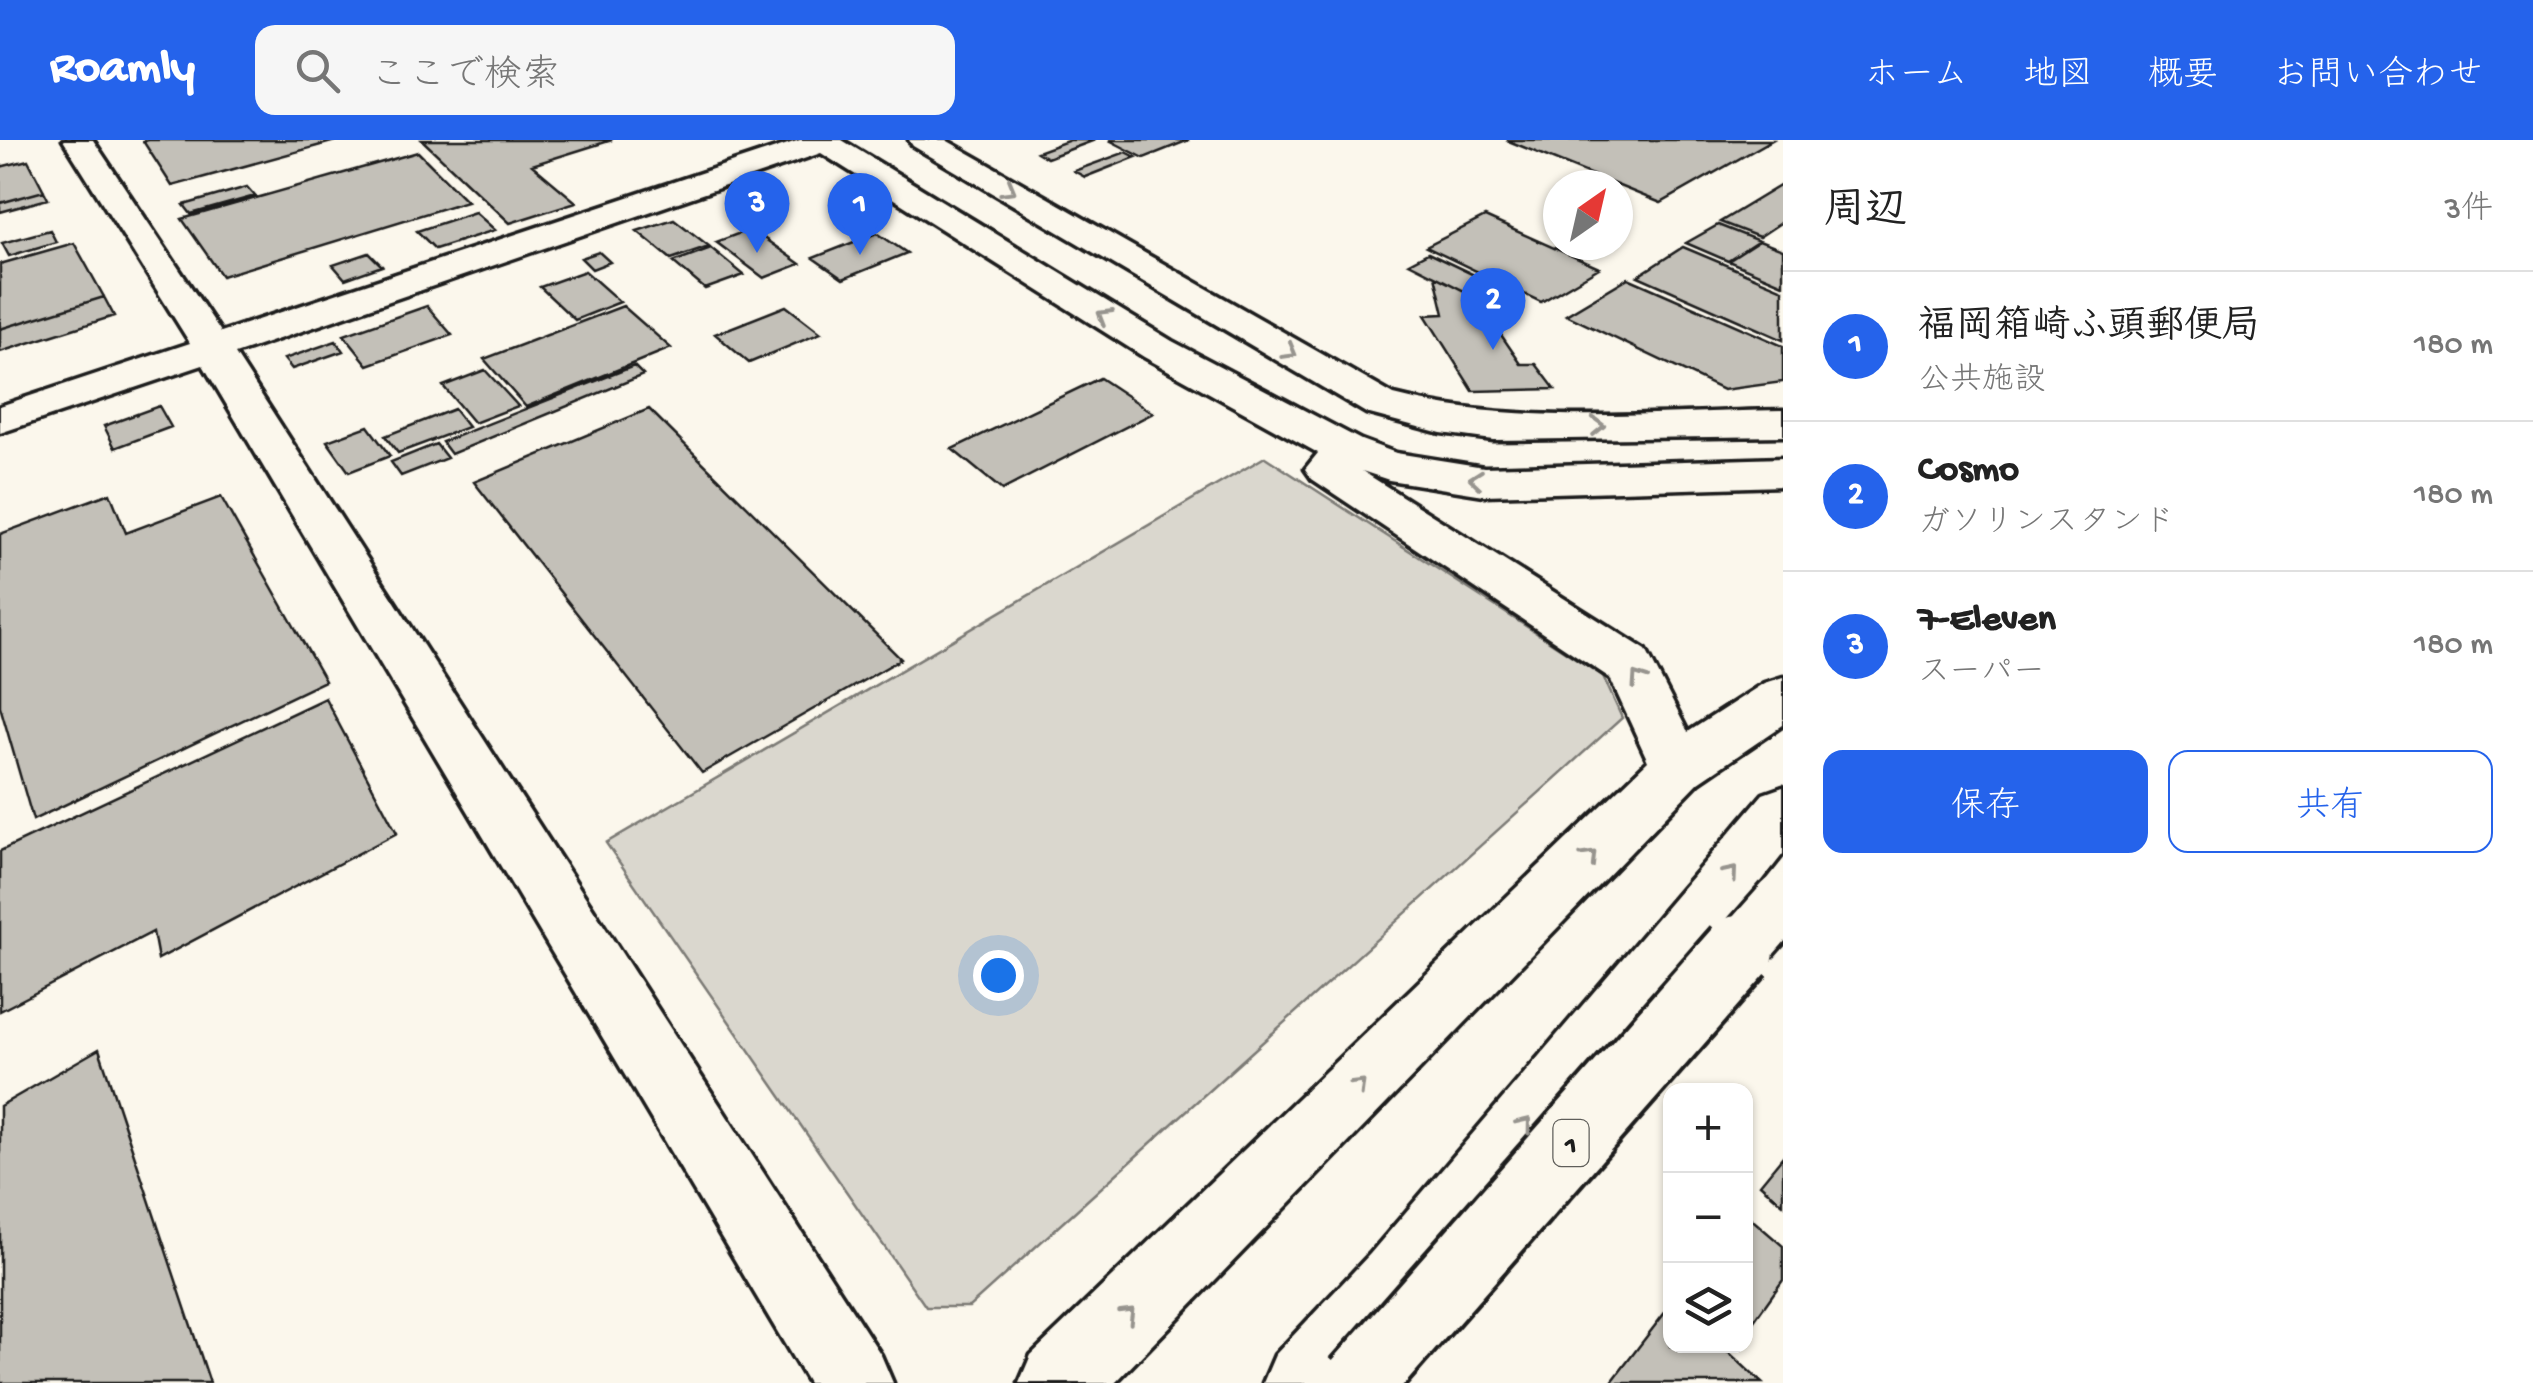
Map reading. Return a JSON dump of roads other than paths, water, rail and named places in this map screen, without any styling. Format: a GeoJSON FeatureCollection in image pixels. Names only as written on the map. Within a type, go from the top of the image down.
{"type":"FeatureCollection","features":[{"type":"Feature","properties":{"kind":"main road"},"geometry":{"type":"LineString","coordinates":[[78,140],[212,349],[853,1383]]}},
{"type":"Feature","properties":{"kind":"main road"},"geometry":{"type":"LineString","coordinates":[[924,140],[1380,404],[1441,420],[1494,427],[1783,423]]}},
{"type":"Feature","properties":{"kind":"main road"},"geometry":{"type":"LineString","coordinates":[[0,420],[822,141],[1158,349],[1346,450],[1388,466],[1484,481],[1783,472]]}},
{"type":"Feature","properties":{"kind":"main road"},"geometry":{"type":"LineString","coordinates":[[1346,450],[1326,469],[1628,664],[1649,696],[1658,733],[1679,766]]}},
{"type":"Feature","properties":{"kind":"main road"},"geometry":{"type":"LineString","coordinates":[[1059,1383],[1679,766],[1783,698]]}},
{"type":"Feature","properties":{"kind":"main road","name":"1"},"geometry":{"type":"LineString","coordinates":[[1303,1383],[1398,1282],[1783,811]]}},
{"type":"Feature","properties":{"kind":"main road","name":"1"},"geometry":{"type":"LineString","coordinates":[[1361,1383],[1783,902]]}},
{"type":"Feature","properties":{"kind":"main road"},"geometry":{"type":"LineString","coordinates":[[1398,1282],[1620,1120],[1783,931]]}},
{"type":"Feature","properties":{"kind":"place","name":"7-Eleven"},"geometry":{"type":"Point","coordinates":[757,253]}},
{"type":"Feature","properties":{"kind":"place","name":"福岡箱崎ふ頭郵便局"},"geometry":{"type":"Point","coordinates":[860,255]}},
{"type":"Feature","properties":{"kind":"place","name":"Cosmo"},"geometry":{"type":"Point","coordinates":[1493,350]}}]}
